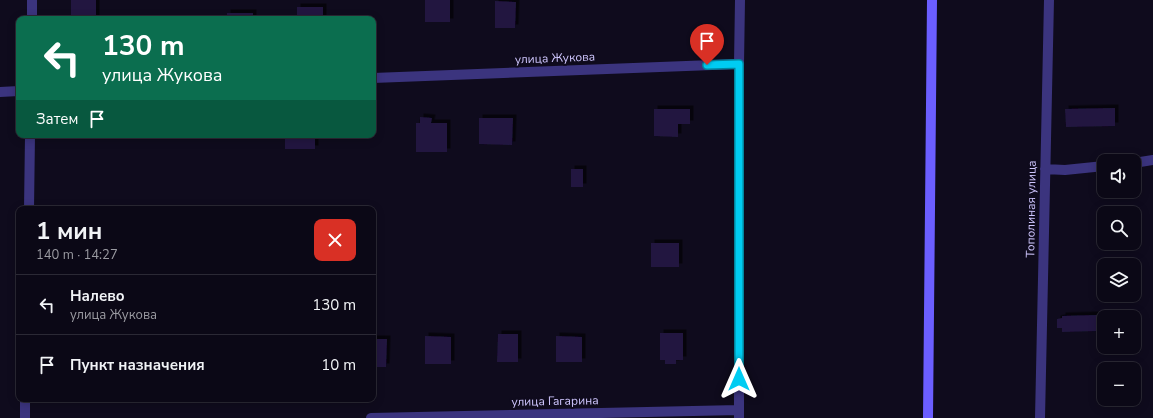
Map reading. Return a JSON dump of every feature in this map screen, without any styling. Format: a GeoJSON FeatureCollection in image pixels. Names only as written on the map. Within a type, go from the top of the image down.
{"type":"FeatureCollection","features":[{"type":"Feature","properties":{"kind":"main road"},"geometry":{"type":"LineString","coordinates":[[928,418],[932,0]]}},
{"type":"Feature","properties":{"kind":"street"},"geometry":{"type":"LineString","coordinates":[[32,0],[32,16]]}},
{"type":"Feature","properties":{"kind":"street"},"geometry":{"type":"LineString","coordinates":[[739,414],[740,0]]}},
{"type":"Feature","properties":{"kind":"street","name":"Тополиная улица"},"geometry":{"type":"LineString","coordinates":[[1040,418],[1049,0]]}},
{"type":"Feature","properties":{"kind":"street","name":"улица Жукова"},"geometry":{"type":"LineString","coordinates":[[376,78],[739,64]]}},
{"type":"Feature","properties":{"kind":"street"},"geometry":{"type":"LineString","coordinates":[[0,92],[16,91]]}},
{"type":"Feature","properties":{"kind":"street"},"geometry":{"type":"LineString","coordinates":[[29,206],[30,138]]}},
{"type":"Feature","properties":{"kind":"street"},"geometry":{"type":"LineString","coordinates":[[1141,162],[1153,160]]}},
{"type":"Feature","properties":{"kind":"street"},"geometry":{"type":"LineString","coordinates":[[1045,169],[1065,170],[1097,167]]}},
{"type":"Feature","properties":{"kind":"street"},"geometry":{"type":"LineString","coordinates":[[25,418],[26,402]]}},
{"type":"Feature","properties":{"kind":"street","name":"улица Гагарина"},"geometry":{"type":"LineString","coordinates":[[371,418],[739,414]]}},
{"type":"Feature","properties":{"kind":"building"},"geometry":{"type":"Polygon","coordinates":[[[71,0],[96,0],[96,16],[71,16],[71,0]]]}},
{"type":"Feature","properties":{"kind":"building"},"geometry":{"type":"Polygon","coordinates":[[[425,0],[450,0],[450,22],[425,22],[425,0]]]}},
{"type":"Feature","properties":{"kind":"building"},"geometry":{"type":"Polygon","coordinates":[[[495,1],[516,2],[515,28],[495,28],[495,1]]]}},
{"type":"Feature","properties":{"kind":"building"},"geometry":{"type":"Polygon","coordinates":[[[297,7],[323,7],[323,16],[297,16],[297,7]]]}},
{"type":"Feature","properties":{"kind":"building"},"geometry":{"type":"Polygon","coordinates":[[[227,13],[253,13],[253,16],[227,16],[227,13]]]}},
{"type":"Feature","properties":{"kind":"building"},"geometry":{"type":"Polygon","coordinates":[[[1115,108],[1115,126],[1066,127],[1065,109],[1115,108]]]}},
{"type":"Feature","properties":{"kind":"building"},"geometry":{"type":"Polygon","coordinates":[[[654,109],[690,109],[690,124],[678,124],[678,137],[654,136],[654,109]]]}},
{"type":"Feature","properties":{"kind":"building"},"geometry":{"type":"Polygon","coordinates":[[[420,117],[432,118],[431,123],[447,123],[447,152],[416,152],[416,123],[420,123],[420,117]]]}},
{"type":"Feature","properties":{"kind":"building"},"geometry":{"type":"Polygon","coordinates":[[[479,118],[513,118],[512,145],[479,144],[479,118]]]}},
{"type":"Feature","properties":{"kind":"building"},"geometry":{"type":"Polygon","coordinates":[[[285,138],[315,138],[315,149],[285,149],[285,138]]]}},
{"type":"Feature","properties":{"kind":"building"},"geometry":{"type":"Polygon","coordinates":[[[571,169],[583,169],[583,187],[571,187],[571,169]]]}},
{"type":"Feature","properties":{"kind":"building"},"geometry":{"type":"Polygon","coordinates":[[[651,243],[679,243],[679,267],[651,267],[651,243]]]}},
{"type":"Feature","properties":{"kind":"building"},"geometry":{"type":"Polygon","coordinates":[[[1097,315],[1097,331],[1062,332],[1062,328],[1057,328],[1057,319],[1062,318],[1062,316],[1097,315]]]}},
{"type":"Feature","properties":{"kind":"building"},"geometry":{"type":"Polygon","coordinates":[[[660,333],[683,333],[683,360],[676,360],[676,364],[665,364],[665,360],[660,360],[660,333]]]}},
{"type":"Feature","properties":{"kind":"building"},"geometry":{"type":"Polygon","coordinates":[[[498,334],[518,334],[518,362],[497,362],[498,334]]]}},
{"type":"Feature","properties":{"kind":"building"},"geometry":{"type":"Polygon","coordinates":[[[425,336],[451,337],[451,364],[425,364],[425,336]]]}},
{"type":"Feature","properties":{"kind":"building"},"geometry":{"type":"Polygon","coordinates":[[[556,336],[582,337],[582,362],[556,362],[556,336]]]}},
{"type":"Feature","properties":{"kind":"building"},"geometry":{"type":"Polygon","coordinates":[[[376,339],[387,339],[386,367],[376,367],[376,339]]]}},
{"type":"Feature","properties":{"kind":"route"},"geometry":{"type":"LineString","coordinates":[[707,65],[739,64],[739,379]]}}]}
